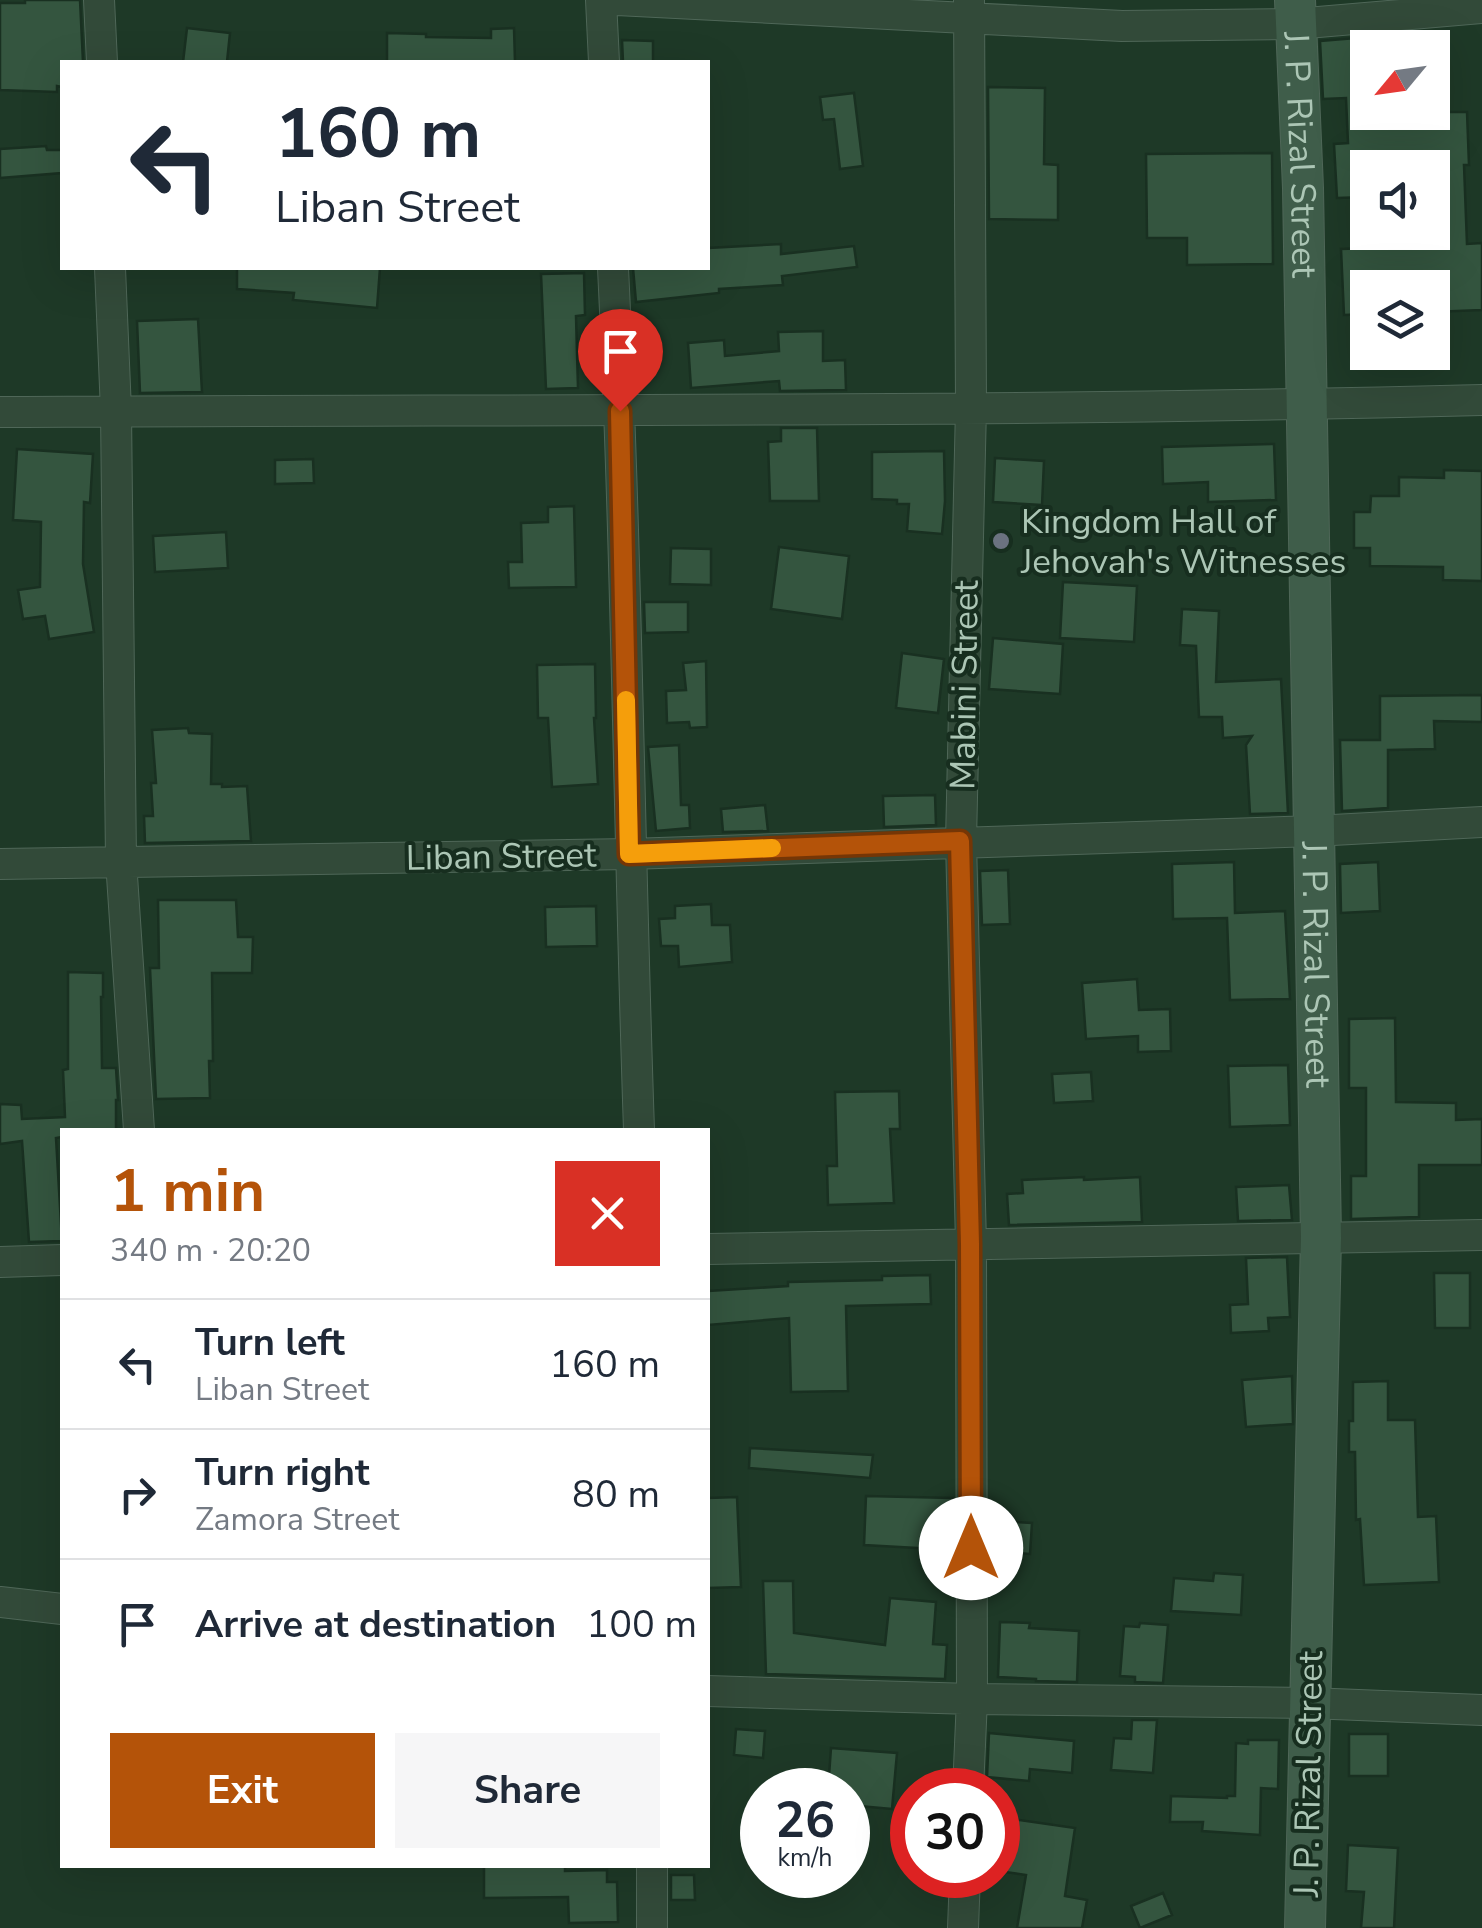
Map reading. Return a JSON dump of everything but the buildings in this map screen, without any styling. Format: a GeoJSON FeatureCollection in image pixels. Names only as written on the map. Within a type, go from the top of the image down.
{"type":"FeatureCollection","features":[{"type":"Feature","properties":{"kind":"main road","name":"J. P. Rizal Street"},"geometry":{"type":"LineString","coordinates":[[1295,12],[1302,188],[1320,1238],[1306,1928]]}},
{"type":"Feature","properties":{"kind":"street"},"geometry":{"type":"LineString","coordinates":[[99,0],[102,60]]}},
{"type":"Feature","properties":{"kind":"street"},"geometry":{"type":"LineString","coordinates":[[601,0],[604,60]]}},
{"type":"Feature","properties":{"kind":"street"},"geometry":{"type":"LineString","coordinates":[[618,0],[969,8],[1122,26],[1295,12],[1482,8]]}},
{"type":"Feature","properties":{"kind":"street","name":"Mabini Street"},"geometry":{"type":"LineString","coordinates":[[969,8],[971,408],[960,841],[970,1244],[969,1768]]}},
{"type":"Feature","properties":{"kind":"street"},"geometry":{"type":"LineString","coordinates":[[110,270],[116,411],[121,861],[139,1128]]}},
{"type":"Feature","properties":{"kind":"street"},"geometry":{"type":"LineString","coordinates":[[613,270],[639,1128]]}},
{"type":"Feature","properties":{"kind":"street"},"geometry":{"type":"LineString","coordinates":[[0,412],[620,411],[1482,400]]}},
{"type":"Feature","properties":{"kind":"street","name":"Liban Street"},"geometry":{"type":"LineString","coordinates":[[0,864],[629,854],[1482,822]]}},
{"type":"Feature","properties":{"kind":"street"},"geometry":{"type":"LineString","coordinates":[[710,1249],[1482,1236]]}},
{"type":"Feature","properties":{"kind":"street"},"geometry":{"type":"LineString","coordinates":[[0,1262],[60,1260]]}},
{"type":"Feature","properties":{"kind":"street"},"geometry":{"type":"LineString","coordinates":[[0,1602],[60,1609]]}},
{"type":"Feature","properties":{"kind":"street"},"geometry":{"type":"LineString","coordinates":[[710,1691],[1482,1710]]}},
{"type":"Feature","properties":{"kind":"street"},"geometry":{"type":"LineString","coordinates":[[652,1868],[652,1928]]}},
{"type":"Feature","properties":{"kind":"street"},"geometry":{"type":"LineString","coordinates":[[963,1928],[964,1898]]}},
{"type":"Feature","properties":{"kind":"slow traffic"},"geometry":{"type":"LineString","coordinates":[[626,700],[629,854],[772,848]]}},
{"type":"Feature","properties":{"kind":"place","name":"Kingdom Hall of Jehovah's Witnesses"},"geometry":{"type":"Point","coordinates":[1001,541]}},
{"type":"Feature","properties":{"kind":"route"},"geometry":{"type":"LineString","coordinates":[[620,411],[629,854],[960,841],[970,1244],[971,1548]]}}]}
